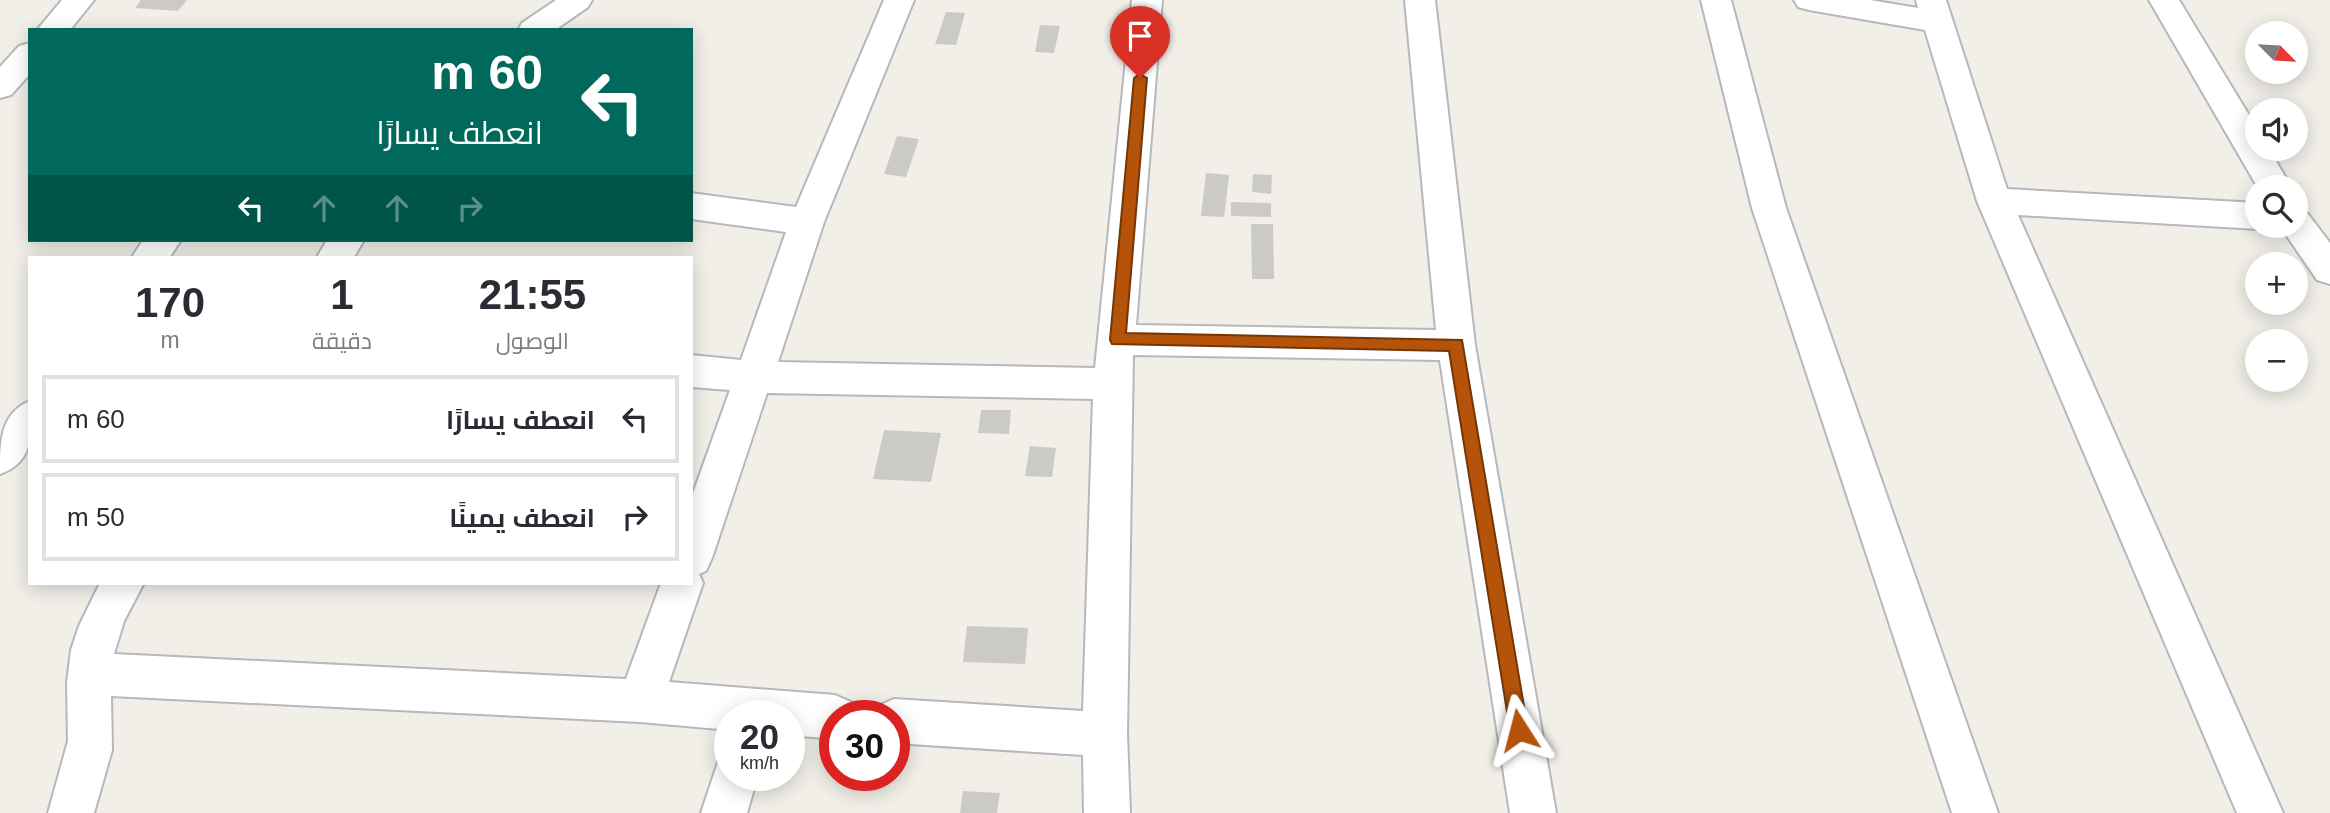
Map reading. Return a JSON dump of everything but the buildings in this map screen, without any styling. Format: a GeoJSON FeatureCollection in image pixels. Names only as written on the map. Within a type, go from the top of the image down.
{"type":"FeatureCollection","features":[{"type":"Feature","properties":{"kind":"street"},"geometry":{"type":"LineString","coordinates":[[54,28],[79,0]]}},
{"type":"Feature","properties":{"kind":"street"},"geometry":{"type":"LineString","coordinates":[[536,28],[577,0]]}},
{"type":"Feature","properties":{"kind":"street"},"geometry":{"type":"LineString","coordinates":[[693,552],[756,377],[807,222],[899,0]]}},
{"type":"Feature","properties":{"kind":"street"},"geometry":{"type":"LineString","coordinates":[[1107,813],[1105,734],[1112,384],[1147,0]]}},
{"type":"Feature","properties":{"kind":"street"},"geometry":{"type":"LineString","coordinates":[[1420,0],[1456,345],[1533,813]]}},
{"type":"Feature","properties":{"kind":"street"},"geometry":{"type":"LineString","coordinates":[[1716,0],[1769,208],[1975,813]]}},
{"type":"Feature","properties":{"kind":"street"},"geometry":{"type":"LineString","coordinates":[[1809,0],[1935,11],[1994,201],[2260,813]]}},
{"type":"Feature","properties":{"kind":"street"},"geometry":{"type":"LineString","coordinates":[[2164,0],[2267,175]]}},
{"type":"Feature","properties":{"kind":"street"},"geometry":{"type":"LineString","coordinates":[[0,87],[28,56]]}},
{"type":"Feature","properties":{"kind":"street"},"geometry":{"type":"LineString","coordinates":[[1994,201],[2245,215]]}},
{"type":"Feature","properties":{"kind":"street"},"geometry":{"type":"LineString","coordinates":[[693,205],[807,222]]}},
{"type":"Feature","properties":{"kind":"street"},"geometry":{"type":"LineString","coordinates":[[2307,238],[2330,270]]}},
{"type":"Feature","properties":{"kind":"street"},"geometry":{"type":"LineString","coordinates":[[151,256],[161,242]]}},
{"type":"Feature","properties":{"kind":"street"},"geometry":{"type":"LineString","coordinates":[[1117,340],[1456,345]]}},
{"type":"Feature","properties":{"kind":"street"},"geometry":{"type":"LineString","coordinates":[[693,371],[756,377],[1112,384]]}},
{"type":"Feature","properties":{"kind":"street"},"geometry":{"type":"LineString","coordinates":[[0,457],[28,420]]}},
{"type":"Feature","properties":{"kind":"street"},"geometry":{"type":"LineString","coordinates":[[71,813],[89,750],[92,723],[89,674],[103,618],[122,585]]}},
{"type":"Feature","properties":{"kind":"street"},"geometry":{"type":"LineString","coordinates":[[640,701],[681,585]]}},
{"type":"Feature","properties":{"kind":"street"},"geometry":{"type":"LineString","coordinates":[[89,674],[640,701],[714,710]]}},
{"type":"Feature","properties":{"kind":"street"},"geometry":{"type":"LineString","coordinates":[[910,722],[1105,734]]}},
{"type":"Feature","properties":{"kind":"street"},"geometry":{"type":"LineString","coordinates":[[724,813],[730,791]]}},
{"type":"Feature","properties":{"kind":"route"},"geometry":{"type":"LineString","coordinates":[[1140,78],[1117,340],[1456,345],[1519,730]]}}]}
